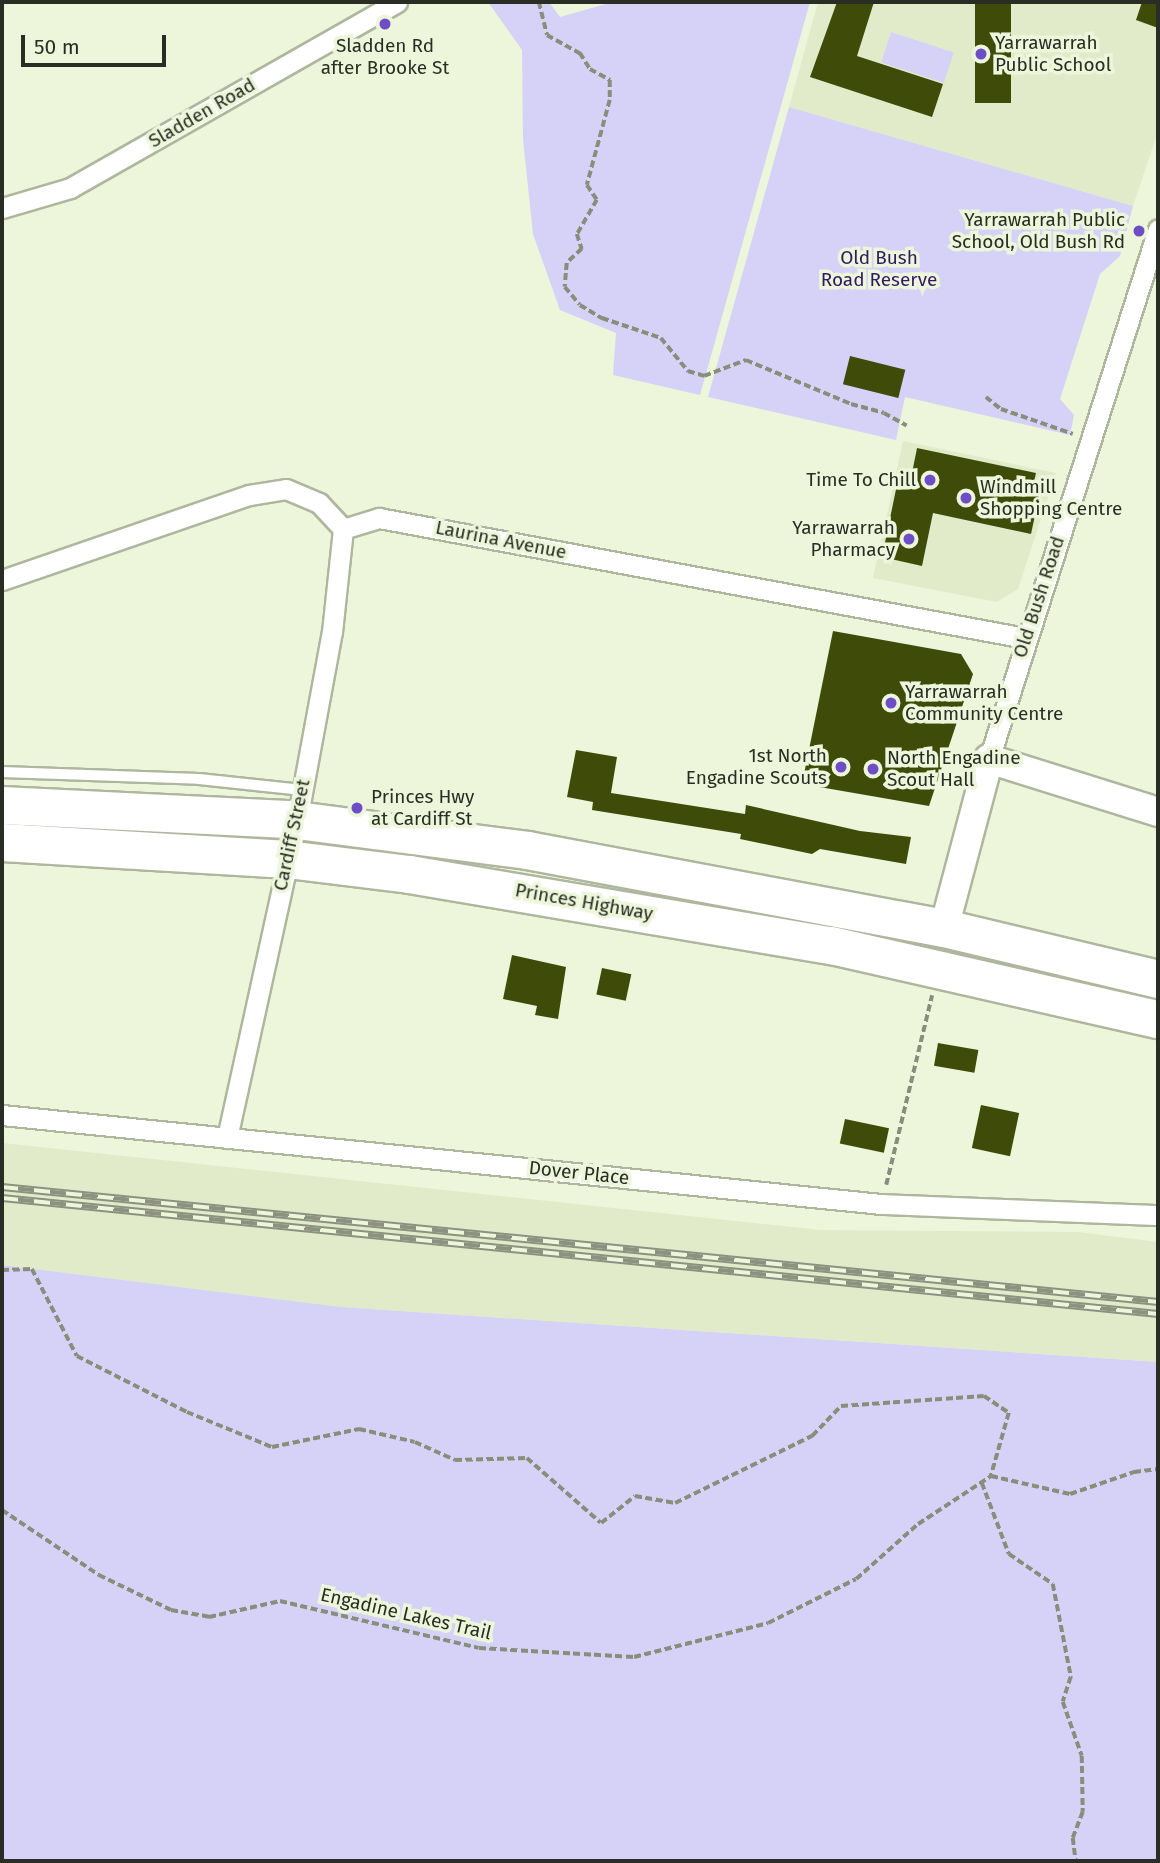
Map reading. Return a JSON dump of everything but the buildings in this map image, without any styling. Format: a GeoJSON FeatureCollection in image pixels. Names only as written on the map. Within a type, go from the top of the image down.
{"type":"FeatureCollection","features":[{"type":"Feature","properties":{"kind":"highway","name":"Princes Highway"},"geometry":{"type":"LineString","coordinates":[[2,804],[300,805],[944,928],[1158,979]]}},
{"type":"Feature","properties":{"kind":"highway","name":"Princes Highway"},"geometry":{"type":"LineString","coordinates":[[2,842],[287,859],[544,895],[857,950],[1158,1019]]}},
{"type":"Feature","properties":{"kind":"highway"},"geometry":{"type":"LineString","coordinates":[[857,950],[915,941],[944,928],[959,948],[972,956],[1158,999]]}},
{"type":"Feature","properties":{"kind":"street","name":"Sladden Road"},"geometry":{"type":"LineString","coordinates":[[2,208],[70,188],[397,2]]}},
{"type":"Feature","properties":{"kind":"street","name":"Old Bush Road"},"geometry":{"type":"LineString","coordinates":[[944,928],[989,759],[1025,638],[1158,229]]}},
{"type":"Feature","properties":{"kind":"street"},"geometry":{"type":"LineString","coordinates":[[2,580],[276,489],[308,495],[343,529]]}},
{"type":"Feature","properties":{"kind":"street","name":"Laurina Avenue"},"geometry":{"type":"LineString","coordinates":[[343,529],[379,517],[1025,638]]}},
{"type":"Feature","properties":{"kind":"street","name":"Cardiff Street"},"geometry":{"type":"LineString","coordinates":[[227,1138],[300,805],[332,632],[343,529]]}},
{"type":"Feature","properties":{"kind":"street"},"geometry":{"type":"LineString","coordinates":[[989,759],[1158,813]]}},
{"type":"Feature","properties":{"kind":"street","name":"Dover Place"},"geometry":{"type":"LineString","coordinates":[[2,1115],[882,1204],[1158,1215]]}},
{"type":"Feature","properties":{"kind":"lane"},"geometry":{"type":"LineString","coordinates":[[2,772],[199,779],[300,805]]}},
{"type":"Feature","properties":{"kind":"path"},"geometry":{"type":"LineString","coordinates":[[539,2],[547,35],[580,53],[590,69],[610,80],[610,100],[587,185],[597,200],[577,234],[582,249],[567,263],[565,287],[580,305],[602,318],[661,338],[688,371],[704,376],[746,360],[851,404],[884,412],[908,426]]}},
{"type":"Feature","properties":{"kind":"path"},"geometry":{"type":"LineString","coordinates":[[986,397],[1001,409],[1074,434]]}},
{"type":"Feature","properties":{"kind":"path"},"geometry":{"type":"LineString","coordinates":[[882,1204],[936,983]]}},
{"type":"Feature","properties":{"kind":"path"},"geometry":{"type":"LineString","coordinates":[[2,1270],[32,1269],[77,1356],[187,1412],[272,1447],[359,1429],[415,1442],[455,1460],[527,1458],[601,1523],[635,1496],[675,1503],[811,1436],[841,1406],[984,1396],[1009,1413],[991,1476],[1070,1494],[1133,1472],[1158,1469]]}},
{"type":"Feature","properties":{"kind":"path","name":"Engadine Lakes Trail"},"geometry":{"type":"LineString","coordinates":[[2,1510],[99,1574],[172,1610],[209,1617],[280,1601],[479,1648],[634,1657],[768,1623],[845,1585],[918,1524],[991,1476]]}},
{"type":"Feature","properties":{"kind":"path"},"geometry":{"type":"LineString","coordinates":[[982,1483],[1009,1554],[1053,1584],[1071,1677],[1063,1702],[1082,1756],[1083,1812],[1073,1838],[1076,1861]]}},
{"type":"Feature","properties":{"kind":"shaded area","name":"Yarrawarrah Public School"},"geometry":{"type":"Polygon","coordinates":[[[818,2],[1158,2],[1158,131],[1133,206],[789,107],[818,2]]]}},
{"type":"Feature","properties":{"kind":"shaded area"},"geometry":{"type":"Polygon","coordinates":[[[903,441],[1056,473],[1018,589],[997,602],[873,578],[903,441]]]}},
{"type":"Feature","properties":{"kind":"shaded area"},"geometry":{"type":"Polygon","coordinates":[[[2,1143],[820,1230],[1078,1232],[1158,1242],[1158,1362],[340,1307],[2,1265],[2,1143]]]}},
{"type":"Feature","properties":{"kind":"green space"},"geometry":{"type":"Polygon","coordinates":[[[488,2],[549,2],[560,17],[613,2],[810,2],[700,395],[613,375],[616,333],[560,310],[533,234],[523,139],[522,50],[488,2]]]}},
{"type":"Feature","properties":{"kind":"green space"},"geometry":{"type":"Polygon","coordinates":[[[891,32],[954,52],[944,83],[881,62],[891,32]]]}},
{"type":"Feature","properties":{"kind":"green space","name":"Old Bush Road Reserve"},"geometry":{"type":"Polygon","coordinates":[[[789,107],[1133,206],[1120,256],[1100,274],[1060,399],[1074,415],[1070,435],[905,397],[896,440],[708,397],[789,107]]]}},
{"type":"Feature","properties":{"kind":"green space"},"geometry":{"type":"Polygon","coordinates":[[[2,1265],[341,1307],[1158,1362],[1158,1861],[2,1861],[2,1265]]]}},
{"type":"Feature","properties":{"kind":"railway"},"geometry":{"type":"LineString","coordinates":[[2,1187],[1158,1302]]}},
{"type":"Feature","properties":{"kind":"railway"},"geometry":{"type":"LineString","coordinates":[[2,1198],[1158,1314]]}},
{"type":"Feature","properties":{"kind":"place","name":"Sladden Rd after Brooke St"},"geometry":{"type":"Point","coordinates":[385,24]}},
{"type":"Feature","properties":{"kind":"place","name":"Yarrawarrah Public School"},"geometry":{"type":"Point","coordinates":[981,54]}},
{"type":"Feature","properties":{"kind":"place","name":"Yarrawarrah Public School, Old Bush Rd"},"geometry":{"type":"Point","coordinates":[1139,231]}},
{"type":"Feature","properties":{"kind":"place","name":"Time To Chill"},"geometry":{"type":"Point","coordinates":[930,480]}},
{"type":"Feature","properties":{"kind":"place","name":"Windmill Shopping Centre"},"geometry":{"type":"Point","coordinates":[966,498]}},
{"type":"Feature","properties":{"kind":"place","name":"Yarrawarrah Pharmacy"},"geometry":{"type":"Point","coordinates":[909,539]}},
{"type":"Feature","properties":{"kind":"place","name":"Yarrawarrah Community Centre"},"geometry":{"type":"Point","coordinates":[891,703]}},
{"type":"Feature","properties":{"kind":"place","name":"1st North Engadine Scouts"},"geometry":{"type":"Point","coordinates":[841,767]}},
{"type":"Feature","properties":{"kind":"place","name":"North Engadine Scout Hall"},"geometry":{"type":"Point","coordinates":[873,769]}},
{"type":"Feature","properties":{"kind":"place","name":"Princes Hwy at Cardiff St"},"geometry":{"type":"Point","coordinates":[357,808]}}]}
